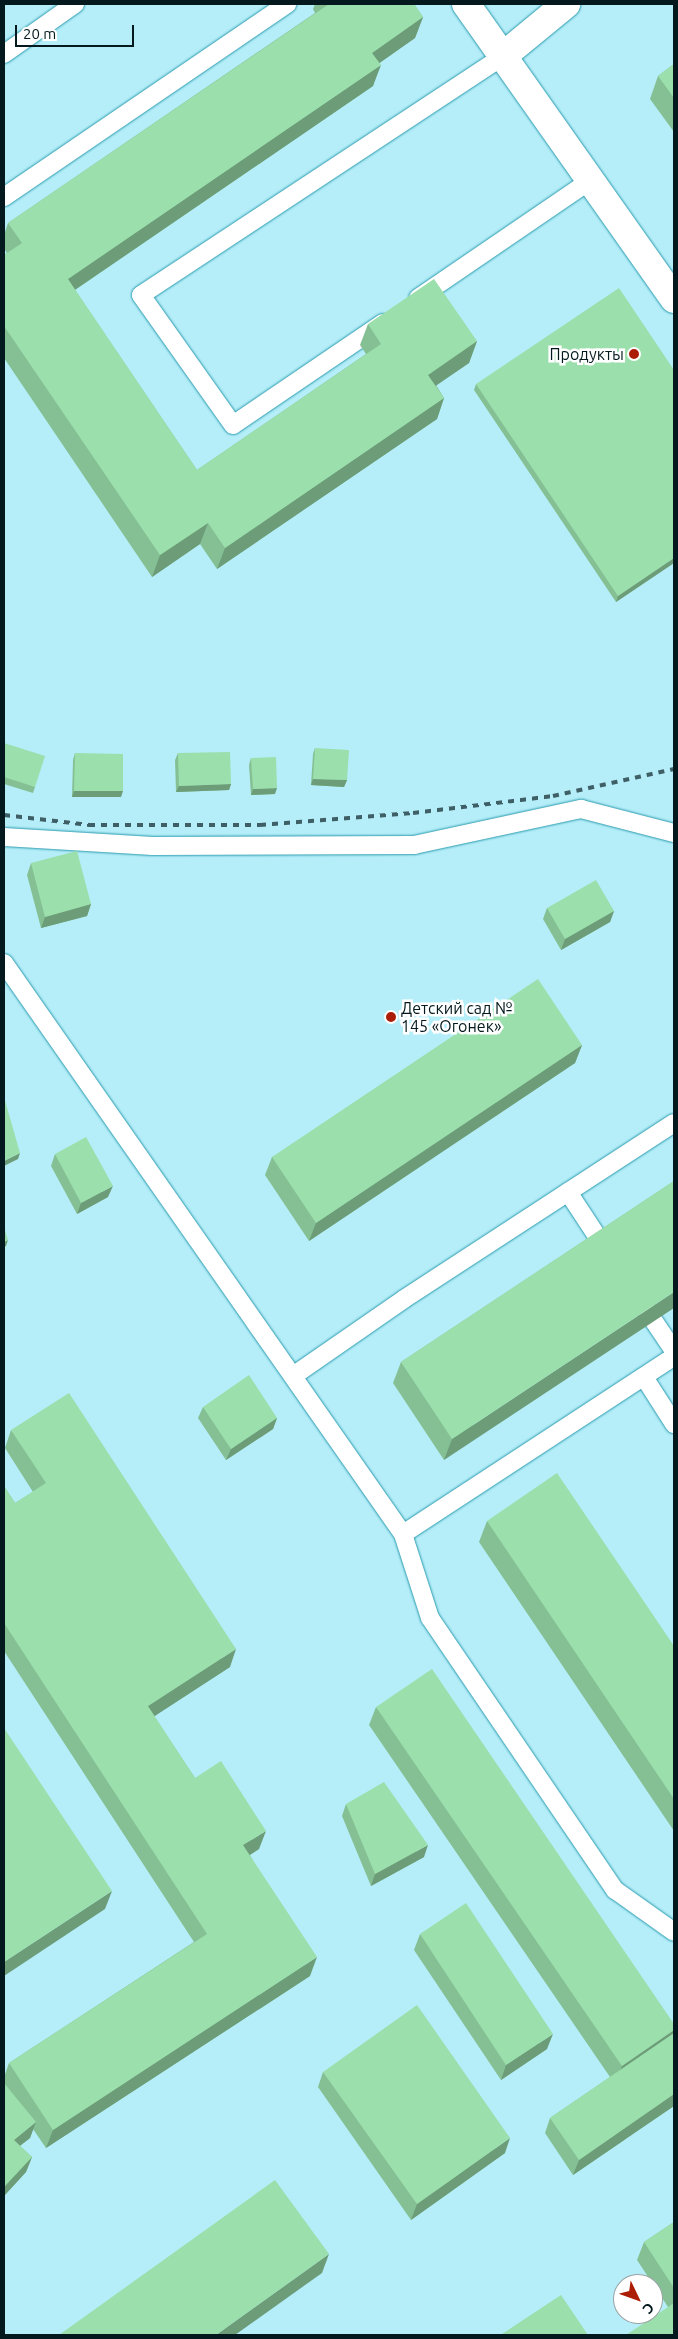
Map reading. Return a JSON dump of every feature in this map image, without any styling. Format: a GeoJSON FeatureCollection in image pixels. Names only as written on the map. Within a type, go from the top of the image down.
{"type":"FeatureCollection","features":[{"type":"Feature","properties":{"kind":"street"},"geometry":{"type":"LineString","coordinates":[[466,4],[591,180],[671,287]]}},
{"type":"Feature","properties":{"kind":"street"},"geometry":{"type":"LineString","coordinates":[[503,56],[557,6]]}},
{"type":"Feature","properties":{"kind":"lane"},"geometry":{"type":"LineString","coordinates":[[4,54],[75,4]]}},
{"type":"Feature","properties":{"kind":"lane"},"geometry":{"type":"LineString","coordinates":[[4,197],[287,4]]}},
{"type":"Feature","properties":{"kind":"lane"},"geometry":{"type":"LineString","coordinates":[[503,56],[141,295],[233,425],[591,180]]}},
{"type":"Feature","properties":{"kind":"lane"},"geometry":{"type":"LineString","coordinates":[[4,837],[153,846],[414,845],[581,808],[674,833]]}},
{"type":"Feature","properties":{"kind":"lane"},"geometry":{"type":"LineString","coordinates":[[4,963],[403,1534],[430,1618],[615,1890],[674,1932]]}},
{"type":"Feature","properties":{"kind":"lane"},"geometry":{"type":"LineString","coordinates":[[293,1376],[404,1299],[674,1123]]}},
{"type":"Feature","properties":{"kind":"lane"},"geometry":{"type":"LineString","coordinates":[[568,1192],[616,1264]]}},
{"type":"Feature","properties":{"kind":"lane"},"geometry":{"type":"LineString","coordinates":[[632,1288],[674,1351]]}},
{"type":"Feature","properties":{"kind":"lane"},"geometry":{"type":"LineString","coordinates":[[403,1534],[674,1357]]}},
{"type":"Feature","properties":{"kind":"lane"},"geometry":{"type":"LineString","coordinates":[[644,1377],[674,1424]]}},
{"type":"Feature","properties":{"kind":"building"},"geometry":{"type":"Polygon","coordinates":[[[329,4],[414,4],[423,17],[372,53],[381,65],[68,279],[197,470],[381,344],[368,324],[434,279],[477,341],[428,375],[444,398],[225,548],[208,523],[160,555],[4,326],[4,255],[22,243],[8,223],[329,4]]]}},
{"type":"Feature","properties":{"kind":"building"},"geometry":{"type":"Polygon","coordinates":[[[674,64],[674,98],[658,76],[674,64]]]}},
{"type":"Feature","properties":{"kind":"building"},"geometry":{"type":"Polygon","coordinates":[[[619,288],[674,370],[674,558],[618,596],[476,384],[619,288]]]}},
{"type":"Feature","properties":{"kind":"building"},"geometry":{"type":"Polygon","coordinates":[[[4,743],[45,756],[35,787],[4,777],[4,743]]]}},
{"type":"Feature","properties":{"kind":"building"},"geometry":{"type":"Polygon","coordinates":[[[315,748],[349,750],[347,780],[313,779],[315,748]]]}},
{"type":"Feature","properties":{"kind":"building"},"geometry":{"type":"Polygon","coordinates":[[[230,752],[231,784],[179,786],[178,753],[230,752]]]}},
{"type":"Feature","properties":{"kind":"building"},"geometry":{"type":"Polygon","coordinates":[[[75,753],[123,754],[123,791],[74,791],[75,753]]]}},
{"type":"Feature","properties":{"kind":"building"},"geometry":{"type":"Polygon","coordinates":[[[276,757],[277,788],[253,789],[251,758],[276,757]]]}},
{"type":"Feature","properties":{"kind":"building"},"geometry":{"type":"Polygon","coordinates":[[[77,851],[91,904],[45,917],[31,863],[77,851]]]}},
{"type":"Feature","properties":{"kind":"building"},"geometry":{"type":"Polygon","coordinates":[[[596,880],[614,911],[565,939],[547,908],[596,880]]]}},
{"type":"Feature","properties":{"kind":"building"},"geometry":{"type":"Polygon","coordinates":[[[538,979],[582,1045],[316,1223],[272,1157],[538,979]]]}},
{"type":"Feature","properties":{"kind":"building"},"geometry":{"type":"Polygon","coordinates":[[[4,1097],[20,1153],[4,1161],[4,1097]]]}},
{"type":"Feature","properties":{"kind":"building"},"geometry":{"type":"Polygon","coordinates":[[[86,1137],[113,1186],[81,1203],[55,1154],[86,1137]]]}},
{"type":"Feature","properties":{"kind":"building"},"geometry":{"type":"Polygon","coordinates":[[[674,1181],[674,1292],[452,1439],[401,1362],[674,1181]]]}},
{"type":"Feature","properties":{"kind":"building"},"geometry":{"type":"Polygon","coordinates":[[[4,1227],[8,1240],[4,1242],[4,1227]]]}},
{"type":"Feature","properties":{"kind":"building"},"geometry":{"type":"Polygon","coordinates":[[[249,1375],[277,1418],[231,1449],[203,1407],[249,1375]]]}},
{"type":"Feature","properties":{"kind":"building"},"geometry":{"type":"Polygon","coordinates":[[[69,1393],[236,1649],[148,1706],[195,1778],[221,1761],[266,1831],[243,1845],[317,1957],[53,2130],[9,2063],[207,1934],[4,1623],[4,1486],[15,1503],[46,1483],[11,1430],[69,1393]]]}},
{"type":"Feature","properties":{"kind":"building"},"geometry":{"type":"Polygon","coordinates":[[[557,1473],[674,1646],[674,1799],[487,1521],[557,1473]]]}},
{"type":"Feature","properties":{"kind":"building"},"geometry":{"type":"Polygon","coordinates":[[[432,1669],[674,2024],[674,2030],[622,2066],[376,1707],[432,1669]]]}},
{"type":"Feature","properties":{"kind":"building"},"geometry":{"type":"Polygon","coordinates":[[[4,1728],[112,1891],[4,1962],[4,1728]]]}},
{"type":"Feature","properties":{"kind":"building"},"geometry":{"type":"Polygon","coordinates":[[[384,1782],[428,1845],[375,1874],[346,1804],[384,1782]]]}},
{"type":"Feature","properties":{"kind":"building"},"geometry":{"type":"Polygon","coordinates":[[[466,1903],[553,2034],[506,2065],[420,1934],[466,1903]]]}},
{"type":"Feature","properties":{"kind":"building"},"geometry":{"type":"Polygon","coordinates":[[[417,2005],[510,2138],[417,2204],[323,2072],[417,2005]]]}},
{"type":"Feature","properties":{"kind":"building"},"geometry":{"type":"Polygon","coordinates":[[[674,2033],[674,2094],[579,2160],[550,2118],[674,2033]]]}},
{"type":"Feature","properties":{"kind":"building"},"geometry":{"type":"Polygon","coordinates":[[[4,2083],[36,2122],[14,2140],[32,2157],[4,2187],[4,2083]]]}},
{"type":"Feature","properties":{"kind":"building"},"geometry":{"type":"Polygon","coordinates":[[[275,2180],[329,2254],[216,2335],[59,2335],[275,2180]]]}},
{"type":"Feature","properties":{"kind":"building"},"geometry":{"type":"Polygon","coordinates":[[[674,2222],[674,2288],[644,2242],[674,2222]]]}},
{"type":"Feature","properties":{"kind":"building"},"geometry":{"type":"Polygon","coordinates":[[[561,2295],[588,2335],[502,2334],[561,2295]]]}},
{"type":"Feature","properties":{"kind":"building"},"geometry":{"type":"Polygon","coordinates":[[[674,2303],[674,2335],[626,2335],[642,2324],[663,2324],[663,2310],[674,2303]]]}},
{"type":"Feature","properties":{"kind":"railway"},"geometry":{"type":"LineString","coordinates":[[4,815],[89,825],[260,825],[413,813],[553,796],[674,769]]}},
{"type":"Feature","properties":{"kind":"place","name":"Продукты"},"geometry":{"type":"Point","coordinates":[634,354]}},
{"type":"Feature","properties":{"kind":"place","name":"Детский сад № 145 «Огонек»"},"geometry":{"type":"Point","coordinates":[391,1017]}}]}
